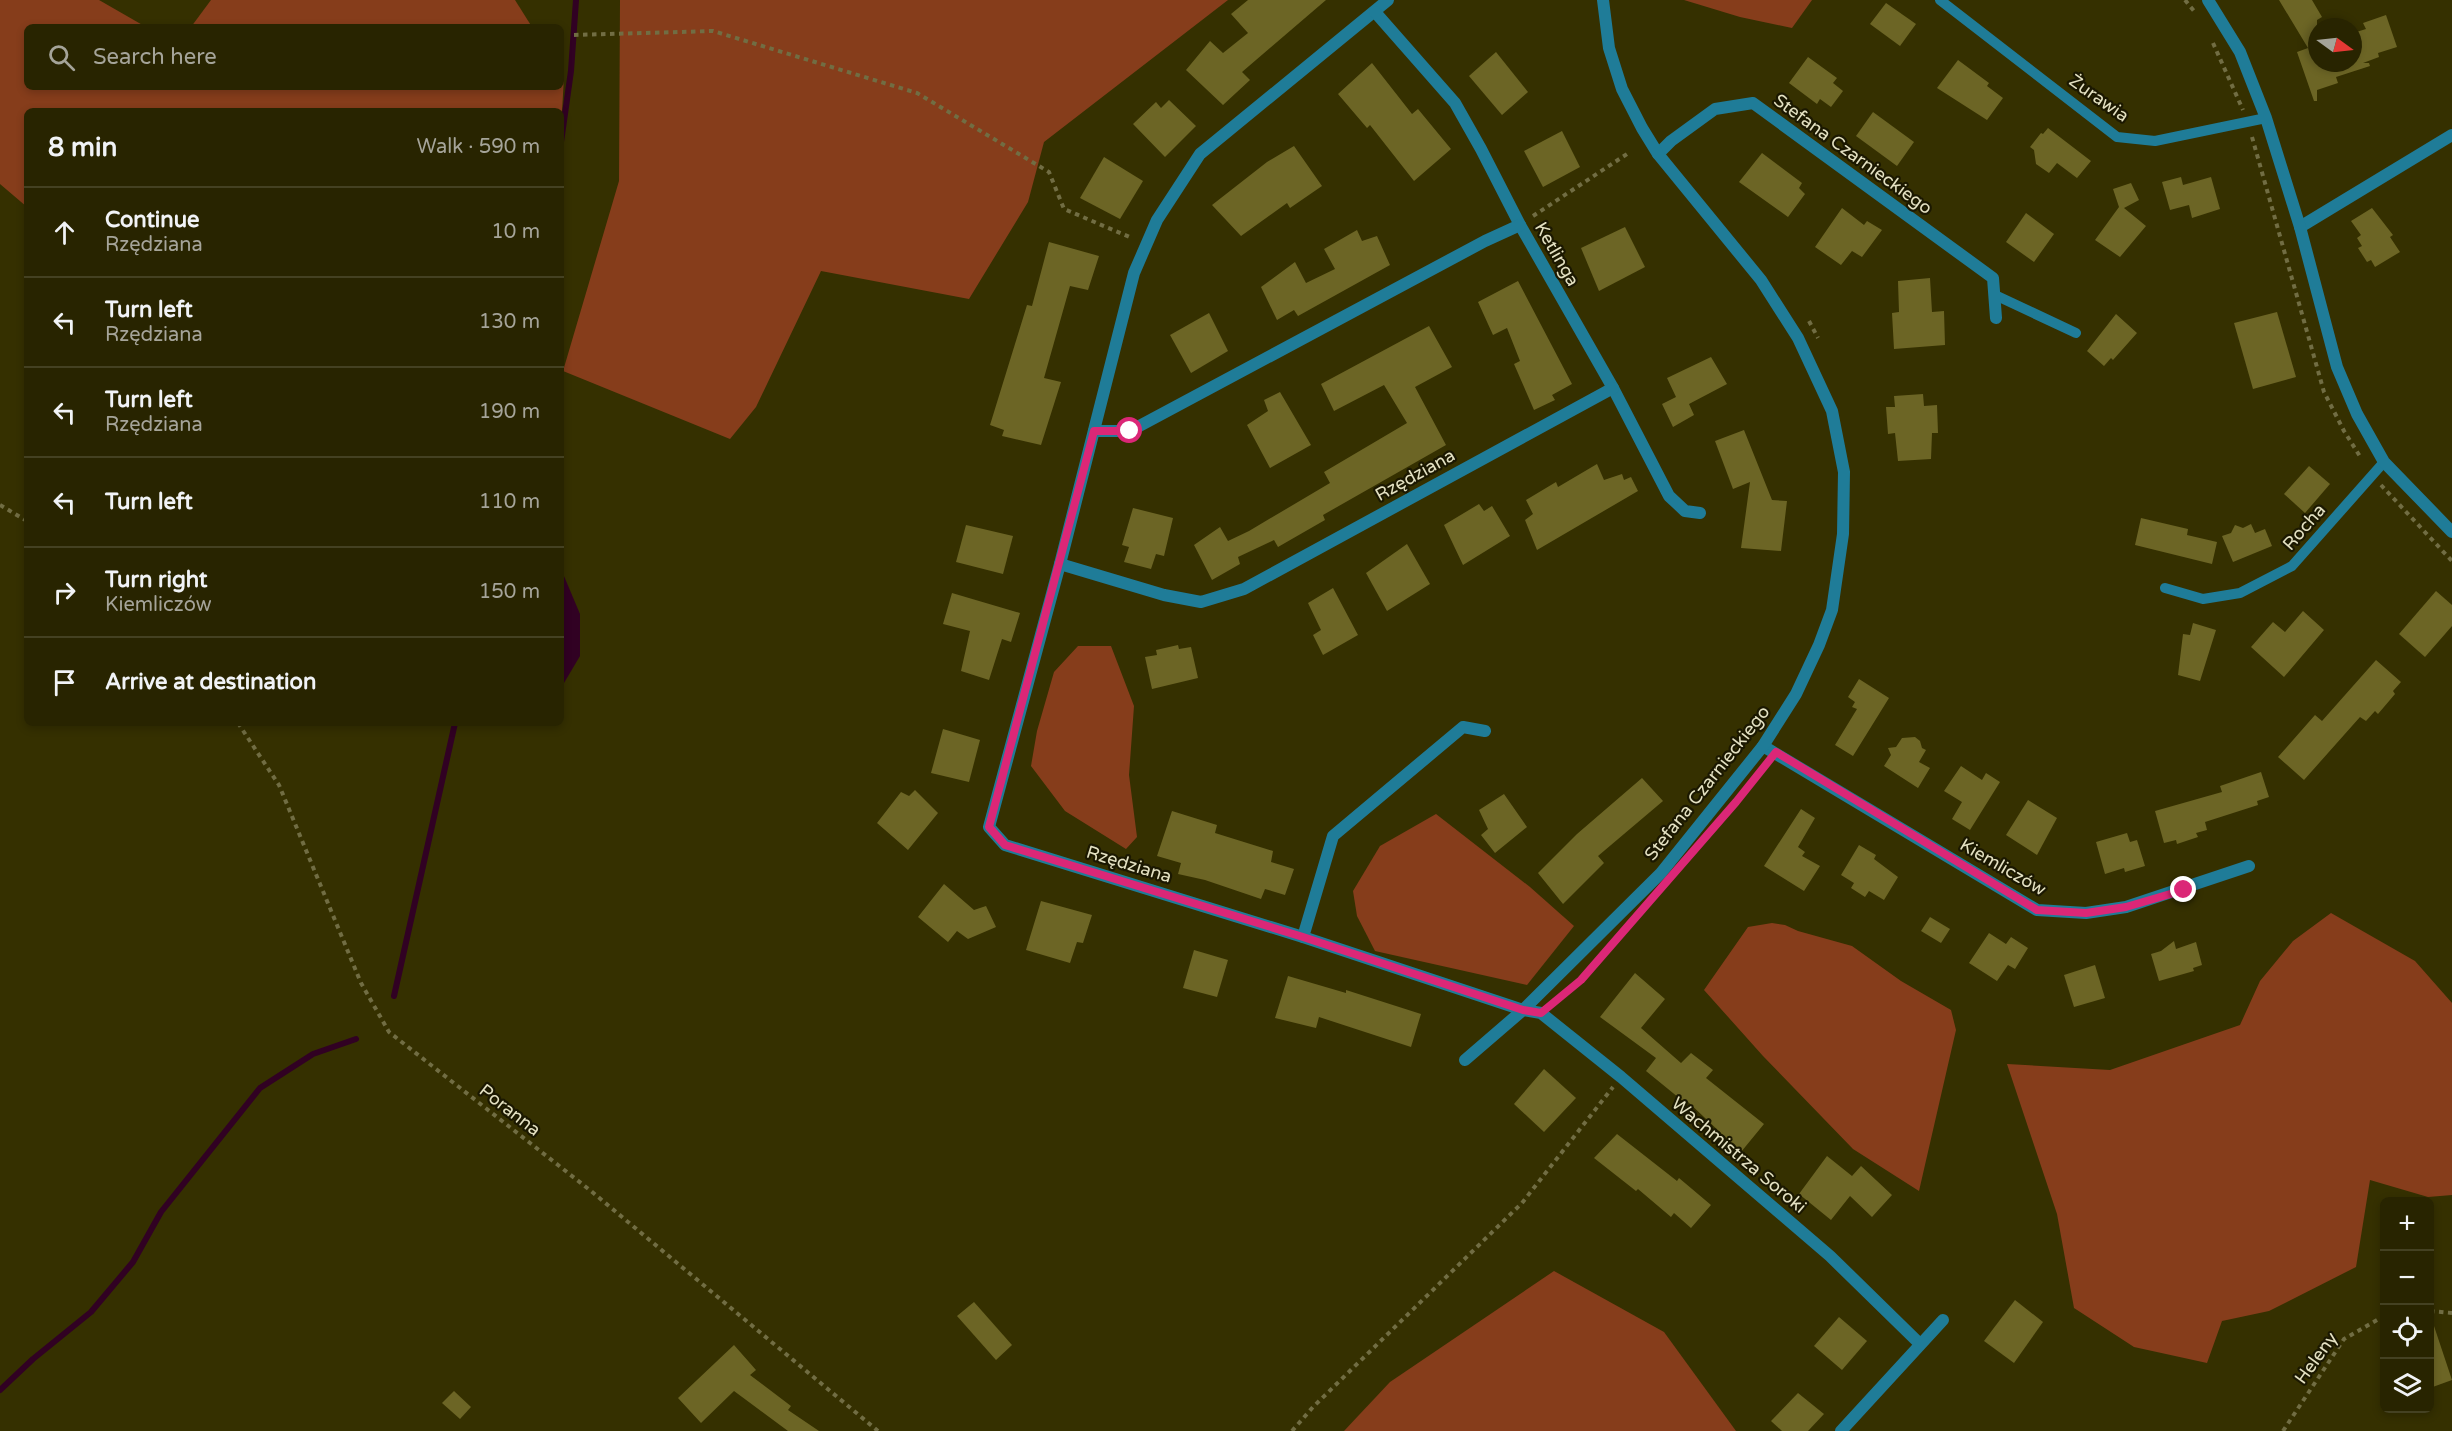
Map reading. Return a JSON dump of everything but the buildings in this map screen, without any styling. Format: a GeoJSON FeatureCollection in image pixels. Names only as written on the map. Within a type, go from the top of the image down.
{"type":"FeatureCollection","features":[{"type":"Feature","properties":{"kind":"street","name":"Rzędziana"},"geometry":{"type":"LineString","coordinates":[[1388,0],[1200,154],[1157,220],[1134,273],[1060,564],[989,827],[1005,845],[1303,937],[1523,1010]]}},
{"type":"Feature","properties":{"kind":"street","name":"Stefana Czarnieckiego"},"geometry":{"type":"LineString","coordinates":[[1465,1060],[1523,1010],[1661,873],[1763,746],[1796,694],[1819,645],[1832,610],[1843,534],[1844,472],[1832,411],[1798,338],[1761,280],[1658,154],[1622,89],[1609,48],[1603,0]]}},
{"type":"Feature","properties":{"kind":"street"},"geometry":{"type":"LineString","coordinates":[[2208,0],[2240,52],[2266,118],[2300,227],[2337,367],[2357,414],[2384,462],[2452,532]]}},
{"type":"Feature","properties":{"kind":"street","name":"Ketlinga"},"geometry":{"type":"LineString","coordinates":[[1375,12],[1455,103],[1520,225],[1613,388],[1669,496],[1685,511],[1700,513]]}},
{"type":"Feature","properties":{"kind":"street","name":"Stefana Czarnieckiego"},"geometry":{"type":"LineString","coordinates":[[1658,154],[1671,141],[1715,109],[1753,103],[1993,278],[1995,295]]}},
{"type":"Feature","properties":{"kind":"street"},"geometry":{"type":"LineString","coordinates":[[2300,227],[2452,135]]}},
{"type":"Feature","properties":{"kind":"street"},"geometry":{"type":"LineString","coordinates":[[1094,431],[1130,431],[1475,246],[1520,225]]}},
{"type":"Feature","properties":{"kind":"street"},"geometry":{"type":"LineString","coordinates":[[1995,295],[1996,318]]}},
{"type":"Feature","properties":{"kind":"street","name":"Rzędziana"},"geometry":{"type":"LineString","coordinates":[[1060,564],[1164,595],[1201,602],[1244,589],[1613,388]]}},
{"type":"Feature","properties":{"kind":"street"},"geometry":{"type":"LineString","coordinates":[[1303,937],[1333,836],[1462,727],[1485,731]]}},
{"type":"Feature","properties":{"kind":"street","name":"Kiemliczów"},"geometry":{"type":"LineString","coordinates":[[1763,746],[2037,910],[2086,913],[2126,907],[2249,867]]}},
{"type":"Feature","properties":{"kind":"street","name":"Wachmistrza Soroki"},"geometry":{"type":"LineString","coordinates":[[1523,1010],[1541,1013],[1621,1077],[1830,1256],[1920,1344]]}},
{"type":"Feature","properties":{"kind":"street"},"geometry":{"type":"LineString","coordinates":[[1841,1431],[1943,1320]]}},
{"type":"Feature","properties":{"kind":"lane","name":"Żurawia"},"geometry":{"type":"LineString","coordinates":[[1940,0],[2117,137],[2155,141],[2266,118]]}},
{"type":"Feature","properties":{"kind":"lane"},"geometry":{"type":"LineString","coordinates":[[1995,295],[2076,333]]}},
{"type":"Feature","properties":{"kind":"lane","name":"Rocha"},"geometry":{"type":"LineString","coordinates":[[2165,588],[2203,599],[2240,593],[2292,566],[2384,462]]}},
{"type":"Feature","properties":{"kind":"path"},"geometry":{"type":"LineString","coordinates":[[574,35],[713,31],[917,93],[1048,172],[1064,209],[1146,244]]}},
{"type":"Feature","properties":{"kind":"path"},"geometry":{"type":"LineString","coordinates":[[1520,225],[1627,154]]}},
{"type":"Feature","properties":{"kind":"path"},"geometry":{"type":"LineString","coordinates":[[1802,312],[1815,329],[1819,339]]}},
{"type":"Feature","properties":{"kind":"path"},"geometry":{"type":"LineString","coordinates":[[0,505],[24,519]]}},
{"type":"Feature","properties":{"kind":"path","name":"Poranna"},"geometry":{"type":"LineString","coordinates":[[240,726],[279,785],[361,983],[389,1032],[591,1191],[879,1431]]}},
{"type":"Feature","properties":{"kind":"path"},"geometry":{"type":"LineString","coordinates":[[1565,993],[1596,962]]}},
{"type":"Feature","properties":{"kind":"path"},"geometry":{"type":"LineString","coordinates":[[1292,1431],[1313,1407],[1522,1203],[1621,1077]]}},
{"type":"Feature","properties":{"kind":"path"},"geometry":{"type":"LineString","coordinates":[[2434,1311],[2452,1313]]}},
{"type":"Feature","properties":{"kind":"path","name":"Heleny"},"geometry":{"type":"LineString","coordinates":[[2283,1431],[2344,1339],[2380,1319]]}},
{"type":"Feature","properties":{"kind":"shaded area"},"geometry":{"type":"Polygon","coordinates":[[[0,0],[99,0],[141,24],[24,24],[24,90],[563,90],[562,108],[24,108],[24,204],[0,184],[0,0]]]}},
{"type":"Feature","properties":{"kind":"shaded area"},"geometry":{"type":"Polygon","coordinates":[[[211,0],[515,0],[530,24],[193,24],[211,0]]]}},
{"type":"Feature","properties":{"kind":"shaded area"},"geometry":{"type":"Polygon","coordinates":[[[620,0],[1228,0],[1044,142],[1028,202],[969,299],[821,271],[756,407],[730,439],[564,371],[619,181],[620,0]]]}},
{"type":"Feature","properties":{"kind":"shaded area"},"geometry":{"type":"Polygon","coordinates":[[[1684,0],[1812,0],[1792,28],[1740,17],[1684,0]]]}},
{"type":"Feature","properties":{"kind":"shaded area"},"geometry":{"type":"Polygon","coordinates":[[[564,576],[580,614],[580,656],[564,683],[564,576]]]}},
{"type":"Feature","properties":{"kind":"shaded area"},"geometry":{"type":"Polygon","coordinates":[[[1078,646],[1111,646],[1134,706],[1129,775],[1137,837],[1126,849],[1065,811],[1031,766],[1037,731],[1054,672],[1078,646]]]}},
{"type":"Feature","properties":{"kind":"shaded area"},"geometry":{"type":"Polygon","coordinates":[[[1436,814],[1530,887],[1574,926],[1527,985],[1375,951],[1357,916],[1353,891],[1380,846],[1436,814]]]}},
{"type":"Feature","properties":{"kind":"shaded area"},"geometry":{"type":"Polygon","coordinates":[[[2331,913],[2415,961],[2452,1003],[2452,1195],[2428,1197],[2370,1180],[2356,1267],[2269,1311],[2222,1321],[2207,1363],[2134,1347],[2074,1308],[2057,1214],[2007,1064],[2110,1070],[2240,1025],[2260,981],[2293,941],[2331,913]]]}},
{"type":"Feature","properties":{"kind":"shaded area"},"geometry":{"type":"Polygon","coordinates":[[[1772,923],[1852,946],[1901,981],[1951,1010],[1956,1030],[1919,1191],[1853,1149],[1763,1056],[1704,990],[1748,927],[1772,923]]]}},
{"type":"Feature","properties":{"kind":"shaded area"},"geometry":{"type":"Polygon","coordinates":[[[1554,1271],[1664,1332],[1736,1431],[1344,1431],[1390,1382],[1554,1271]]]}},
{"type":"Feature","properties":{"kind":"waterway"},"geometry":{"type":"LineString","coordinates":[[564,121],[571,71],[576,0]]}},
{"type":"Feature","properties":{"kind":"waterway"},"geometry":{"type":"LineString","coordinates":[[394,996],[454,726]]}},
{"type":"Feature","properties":{"kind":"waterway"},"geometry":{"type":"LineString","coordinates":[[0,1390],[33,1359],[91,1312],[133,1262],[161,1212],[260,1088],[313,1054],[356,1039]]}},
{"type":"Feature","properties":{"kind":"route"},"geometry":{"type":"LineString","coordinates":[[1130,431],[1094,431],[989,827],[1005,845],[1303,937],[1523,1010],[1541,1013],[1581,980],[1736,802],[1776,752],[2037,910],[2086,913],[2126,907],[2184,890]]}}]}
